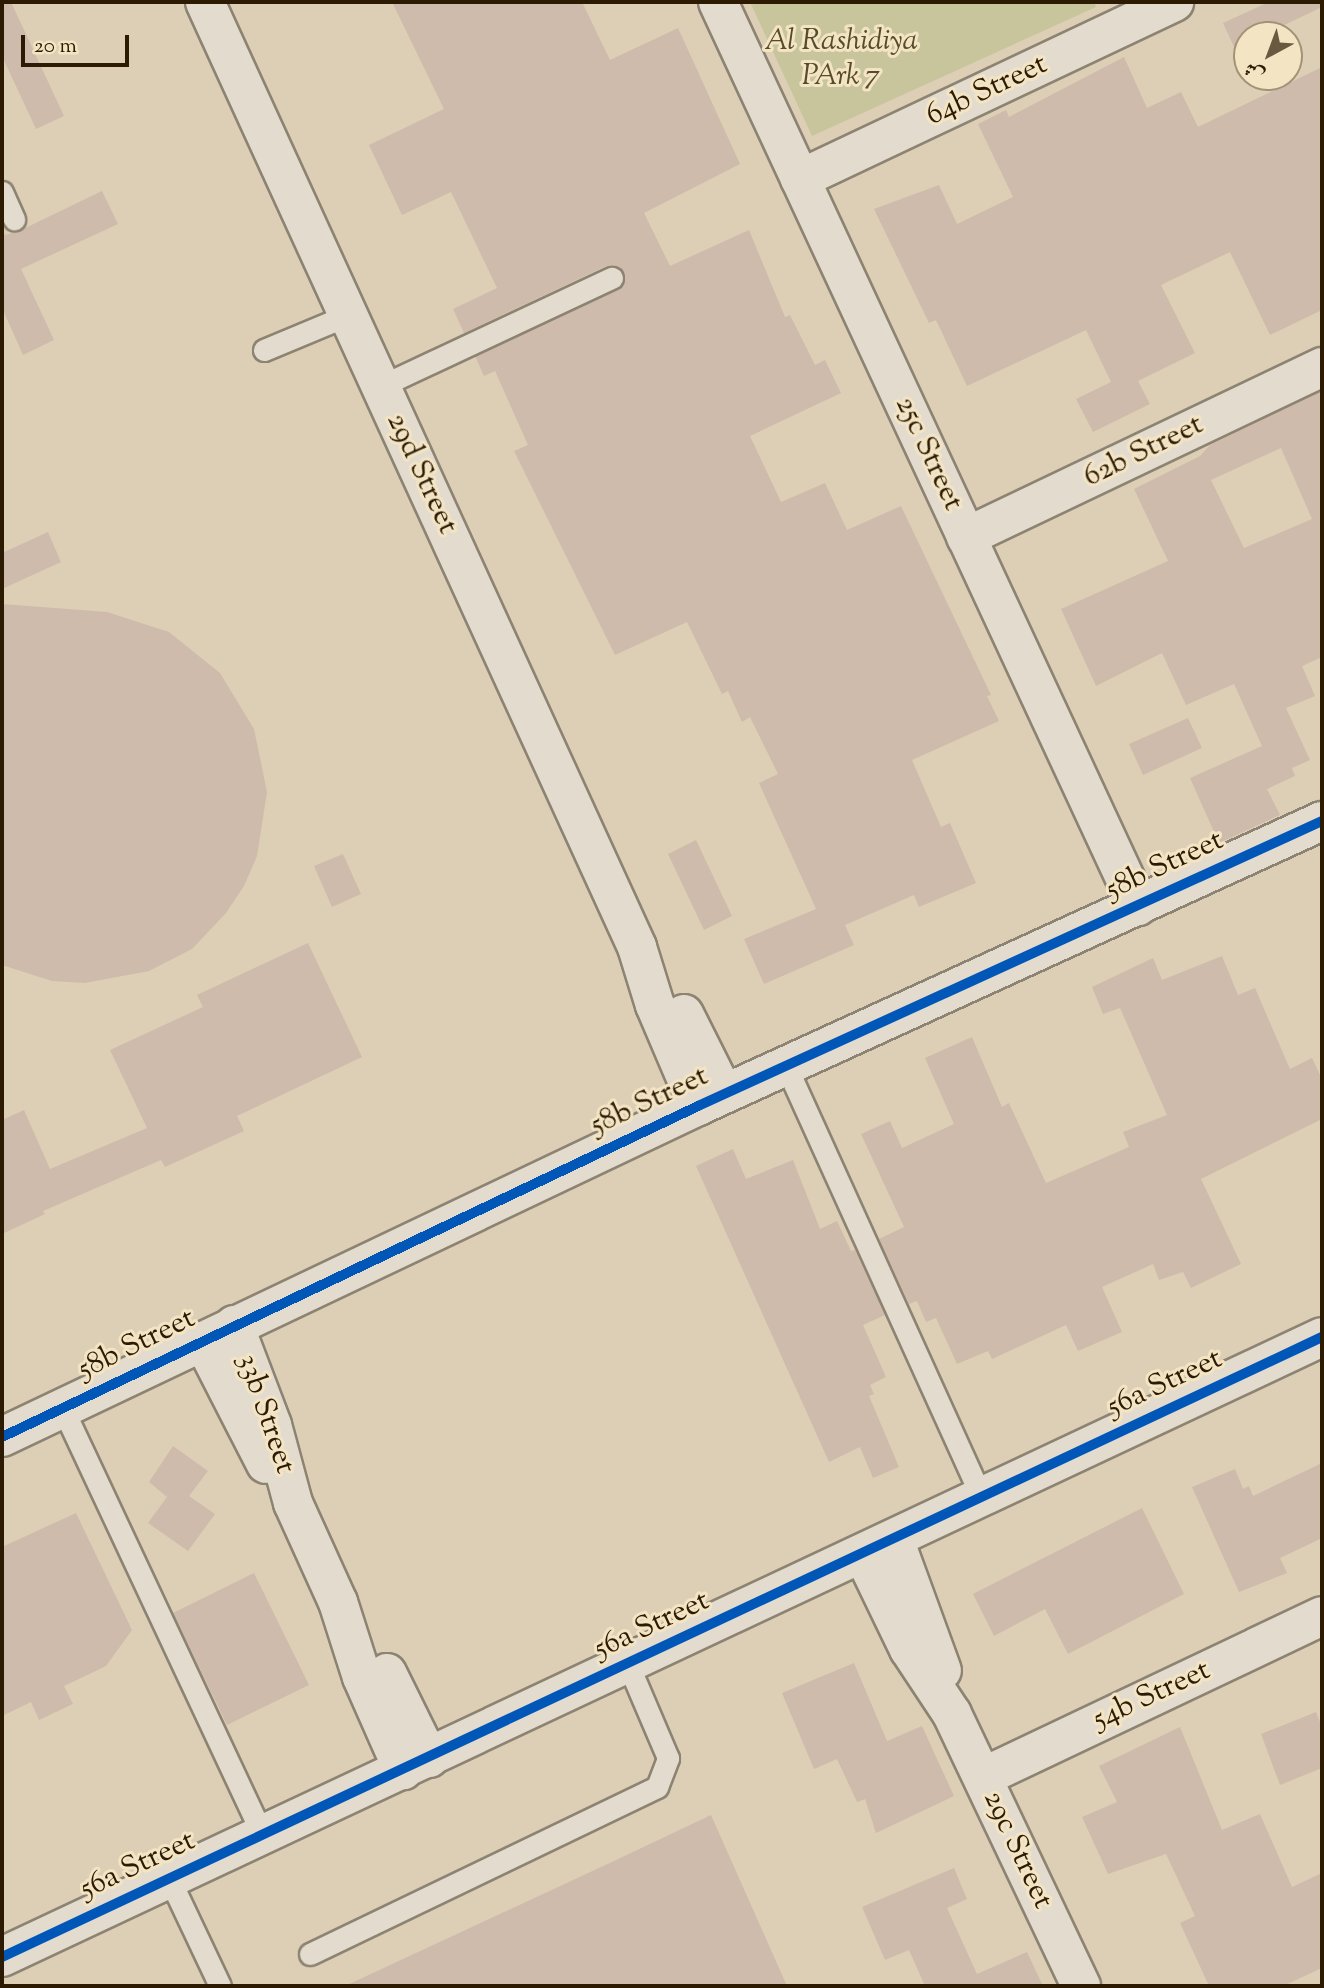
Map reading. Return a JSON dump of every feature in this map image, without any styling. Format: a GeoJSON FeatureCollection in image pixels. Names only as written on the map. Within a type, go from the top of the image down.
{"type":"FeatureCollection","features":[{"type":"Feature","properties":{"kind":"street","name":"29d Street"},"geometry":{"type":"LineString","coordinates":[[205,2],[637,947],[654,1005],[711,1100]]}},
{"type":"Feature","properties":{"kind":"street","name":"25c Street"},"geometry":{"type":"LineString","coordinates":[[718,2],[1138,906]]}},
{"type":"Feature","properties":{"kind":"street","name":"64b Street"},"geometry":{"type":"LineString","coordinates":[[800,179],[1174,2]]}},
{"type":"Feature","properties":{"kind":"street","name":"62b Street"},"geometry":{"type":"LineString","coordinates":[[966,537],[1322,367]]}},
{"type":"Feature","properties":{"kind":"street","name":"58b Street"},"geometry":{"type":"LineString","coordinates":[[2,1437],[711,1100],[1322,821]]}},
{"type":"Feature","properties":{"kind":"street","name":"33b Street"},"geometry":{"type":"LineString","coordinates":[[218,1333],[249,1435],[293,1503],[338,1602],[384,1667],[416,1764]]}},
{"type":"Feature","properties":{"kind":"street","name":"56a Street"},"geometry":{"type":"LineString","coordinates":[[2,1957],[1322,1337]]}},
{"type":"Feature","properties":{"kind":"street","name":"29c Street"},"geometry":{"type":"LineString","coordinates":[[878,1546],[932,1639],[952,1714],[1081,1986]]}},
{"type":"Feature","properties":{"kind":"street","name":"54b Street"},"geometry":{"type":"LineString","coordinates":[[983,1777],[1321,1620]]}},
{"type":"Feature","properties":{"kind":"lane"},"geometry":{"type":"LineString","coordinates":[[2,192],[14,219]]}},
{"type":"Feature","properties":{"kind":"lane"},"geometry":{"type":"LineString","coordinates":[[381,386],[612,278]]}},
{"type":"Feature","properties":{"kind":"lane"},"geometry":{"type":"LineString","coordinates":[[264,350],[348,315]]}},
{"type":"Feature","properties":{"kind":"lane"},"geometry":{"type":"LineString","coordinates":[[786,1066],[982,1498]]}},
{"type":"Feature","properties":{"kind":"lane"},"geometry":{"type":"LineString","coordinates":[[63,1409],[262,1834]]}},
{"type":"Feature","properties":{"kind":"lane"},"geometry":{"type":"LineString","coordinates":[[310,1954],[657,1787],[668,1758],[628,1664]]}},
{"type":"Feature","properties":{"kind":"lane"},"geometry":{"type":"LineString","coordinates":[[169,1878],[220,1986]]}},
{"type":"Feature","properties":{"kind":"green space","name":"Al Rashidiya PArk 7"},"geometry":{"type":"Polygon","coordinates":[[[750,2],[1094,2],[1096,7],[812,136],[750,2]]]}},
{"type":"Feature","properties":{"kind":"building"},"geometry":{"type":"Polygon","coordinates":[[[2,2],[11,2],[64,116],[36,129],[2,56],[2,2]]]}},
{"type":"Feature","properties":{"kind":"building"},"geometry":{"type":"Polygon","coordinates":[[[392,2],[582,2],[610,60],[678,28],[740,164],[644,213],[670,266],[749,230],[785,317],[790,315],[815,365],[825,360],[841,393],[750,436],[781,502],[825,483],[847,530],[901,506],[991,695],[987,696],[999,721],[912,760],[941,827],[950,823],[976,883],[919,907],[914,895],[845,925],[854,945],[764,984],[744,939],[816,909],[759,783],[778,774],[750,717],[742,722],[728,691],[722,694],[687,622],[615,655],[514,451],[528,445],[495,371],[484,376],[475,356],[618,290],[624,273],[619,267],[606,266],[464,333],[453,309],[497,288],[451,192],[402,215],[369,145],[444,109],[392,2]]]}},
{"type":"Feature","properties":{"kind":"building"},"geometry":{"type":"Polygon","coordinates":[[[1269,2],[1322,2],[1322,7],[1293,21],[1233,21],[1233,45],[1223,23],[1269,2]]]}},
{"type":"Feature","properties":{"kind":"building"},"geometry":{"type":"Polygon","coordinates":[[[1124,57],[1147,108],[1181,92],[1198,127],[1272,91],[1303,91],[1303,76],[1322,67],[1322,310],[1270,335],[1230,252],[1161,285],[1195,353],[1138,381],[1150,404],[1093,432],[1076,399],[1111,382],[1086,330],[967,386],[936,320],[929,323],[874,209],[939,185],[957,224],[1013,197],[978,124],[1006,110],[1009,117],[1124,57]]]}},
{"type":"Feature","properties":{"kind":"building"},"geometry":{"type":"Polygon","coordinates":[[[102,191],[118,224],[21,269],[54,340],[23,355],[2,308],[2,227],[5,235],[19,231],[102,191]]]}},
{"type":"Feature","properties":{"kind":"building"},"geometry":{"type":"Polygon","coordinates":[[[1322,391],[1322,657],[1302,666],[1315,696],[1286,708],[1310,760],[1292,768],[1295,776],[1267,789],[1280,815],[1219,843],[1190,778],[1262,746],[1234,684],[1186,705],[1162,653],[1096,686],[1061,609],[1168,561],[1134,489],[1200,456],[1210,445],[1322,391]],[[1281,448],[1211,480],[1244,548],[1312,519],[1281,448]]]}},
{"type":"Feature","properties":{"kind":"building"},"geometry":{"type":"Polygon","coordinates":[[[48,532],[61,562],[2,589],[2,553],[48,532]]]}},
{"type":"Feature","properties":{"kind":"building"},"geometry":{"type":"Polygon","coordinates":[[[2,604],[107,612],[169,632],[220,673],[254,729],[267,792],[257,856],[244,886],[226,913],[192,949],[149,971],[85,983],[52,981],[2,965],[2,604]]]}},
{"type":"Feature","properties":{"kind":"building"},"geometry":{"type":"Polygon","coordinates":[[[1188,718],[1202,748],[1143,775],[1129,744],[1188,718]]]}},
{"type":"Feature","properties":{"kind":"building"},"geometry":{"type":"Polygon","coordinates":[[[696,840],[732,916],[704,930],[668,854],[696,840]]]}},
{"type":"Feature","properties":{"kind":"building"},"geometry":{"type":"Polygon","coordinates":[[[343,854],[361,894],[332,907],[314,866],[343,854]]]}},
{"type":"Feature","properties":{"kind":"building"},"geometry":{"type":"Polygon","coordinates":[[[308,943],[362,1057],[237,1116],[244,1131],[165,1167],[161,1160],[43,1211],[45,1214],[2,1234],[2,1120],[24,1110],[50,1169],[147,1128],[110,1050],[203,1007],[197,995],[308,943]]]}},
{"type":"Feature","properties":{"kind":"building"},"geometry":{"type":"Polygon","coordinates":[[[1222,956],[1238,995],[1255,988],[1290,1069],[1312,1058],[1322,1079],[1322,1119],[1201,1179],[1241,1264],[1191,1288],[1183,1272],[1159,1280],[1153,1264],[1102,1287],[1122,1332],[1078,1351],[1066,1325],[992,1359],[988,1351],[957,1364],[936,1318],[926,1322],[917,1301],[909,1304],[879,1239],[904,1227],[861,1134],[890,1121],[902,1148],[954,1124],[925,1058],[972,1037],[1002,1107],[1009,1103],[1046,1183],[1129,1147],[1123,1132],[1167,1115],[1120,1008],[1103,1014],[1092,987],[1153,958],[1162,980],[1222,956]]]}},
{"type":"Feature","properties":{"kind":"building"},"geometry":{"type":"Polygon","coordinates":[[[733,1149],[746,1179],[793,1160],[820,1229],[837,1221],[851,1251],[855,1250],[885,1315],[863,1325],[886,1377],[870,1385],[874,1394],[869,1396],[899,1467],[873,1478],[860,1447],[829,1462],[696,1166],[733,1149]]]}},
{"type":"Feature","properties":{"kind":"building"},"geometry":{"type":"Polygon","coordinates":[[[173,1446],[208,1471],[189,1496],[215,1514],[188,1551],[148,1523],[167,1497],[149,1482],[173,1446]]]}},
{"type":"Feature","properties":{"kind":"building"},"geometry":{"type":"Polygon","coordinates":[[[1322,1463],[1322,1538],[1280,1558],[1287,1573],[1239,1592],[1192,1487],[1235,1469],[1243,1489],[1249,1486],[1253,1496],[1322,1463]]]}},
{"type":"Feature","properties":{"kind":"building"},"geometry":{"type":"Polygon","coordinates":[[[1142,1508],[1184,1594],[1068,1654],[1045,1609],[994,1636],[973,1594],[1142,1508]]]}},
{"type":"Feature","properties":{"kind":"building"},"geometry":{"type":"Polygon","coordinates":[[[76,1513],[132,1630],[106,1666],[64,1686],[73,1704],[39,1720],[31,1702],[2,1716],[2,1547],[76,1513]]]}},
{"type":"Feature","properties":{"kind":"building"},"geometry":{"type":"Polygon","coordinates":[[[254,1573],[309,1685],[227,1725],[173,1613],[254,1573]]]}},
{"type":"Feature","properties":{"kind":"building"},"geometry":{"type":"Polygon","coordinates":[[[854,1663],[887,1741],[922,1726],[954,1796],[876,1833],[865,1799],[857,1802],[837,1759],[814,1769],[782,1693],[854,1663]]]}},
{"type":"Feature","properties":{"kind":"building"},"geometry":{"type":"Polygon","coordinates":[[[1316,1712],[1322,1727],[1322,1768],[1280,1785],[1261,1734],[1316,1712]]]}},
{"type":"Feature","properties":{"kind":"building"},"geometry":{"type":"Polygon","coordinates":[[[1180,1727],[1222,1830],[1260,1814],[1292,1887],[1322,1873],[1322,1968],[1283,1986],[1209,1986],[1180,1923],[1195,1916],[1166,1854],[1108,1874],[1082,1817],[1117,1802],[1099,1766],[1180,1727]]]}},
{"type":"Feature","properties":{"kind":"building"},"geometry":{"type":"Polygon","coordinates":[[[711,1815],[787,1986],[345,1986],[614,1861],[711,1815]]]}},
{"type":"Feature","properties":{"kind":"building"},"geometry":{"type":"Polygon","coordinates":[[[954,1868],[967,1899],[947,1908],[977,1974],[1027,1952],[1043,1986],[925,1986],[909,1950],[885,1960],[862,1907],[954,1868]]]}},
{"type":"Feature","properties":{"kind":"cycle path"},"geometry":{"type":"LineString","coordinates":[[2,1437],[698,1106],[1322,821]]}},
{"type":"Feature","properties":{"kind":"cycle path"},"geometry":{"type":"LineString","coordinates":[[2,1957],[1322,1337]]}}]}
